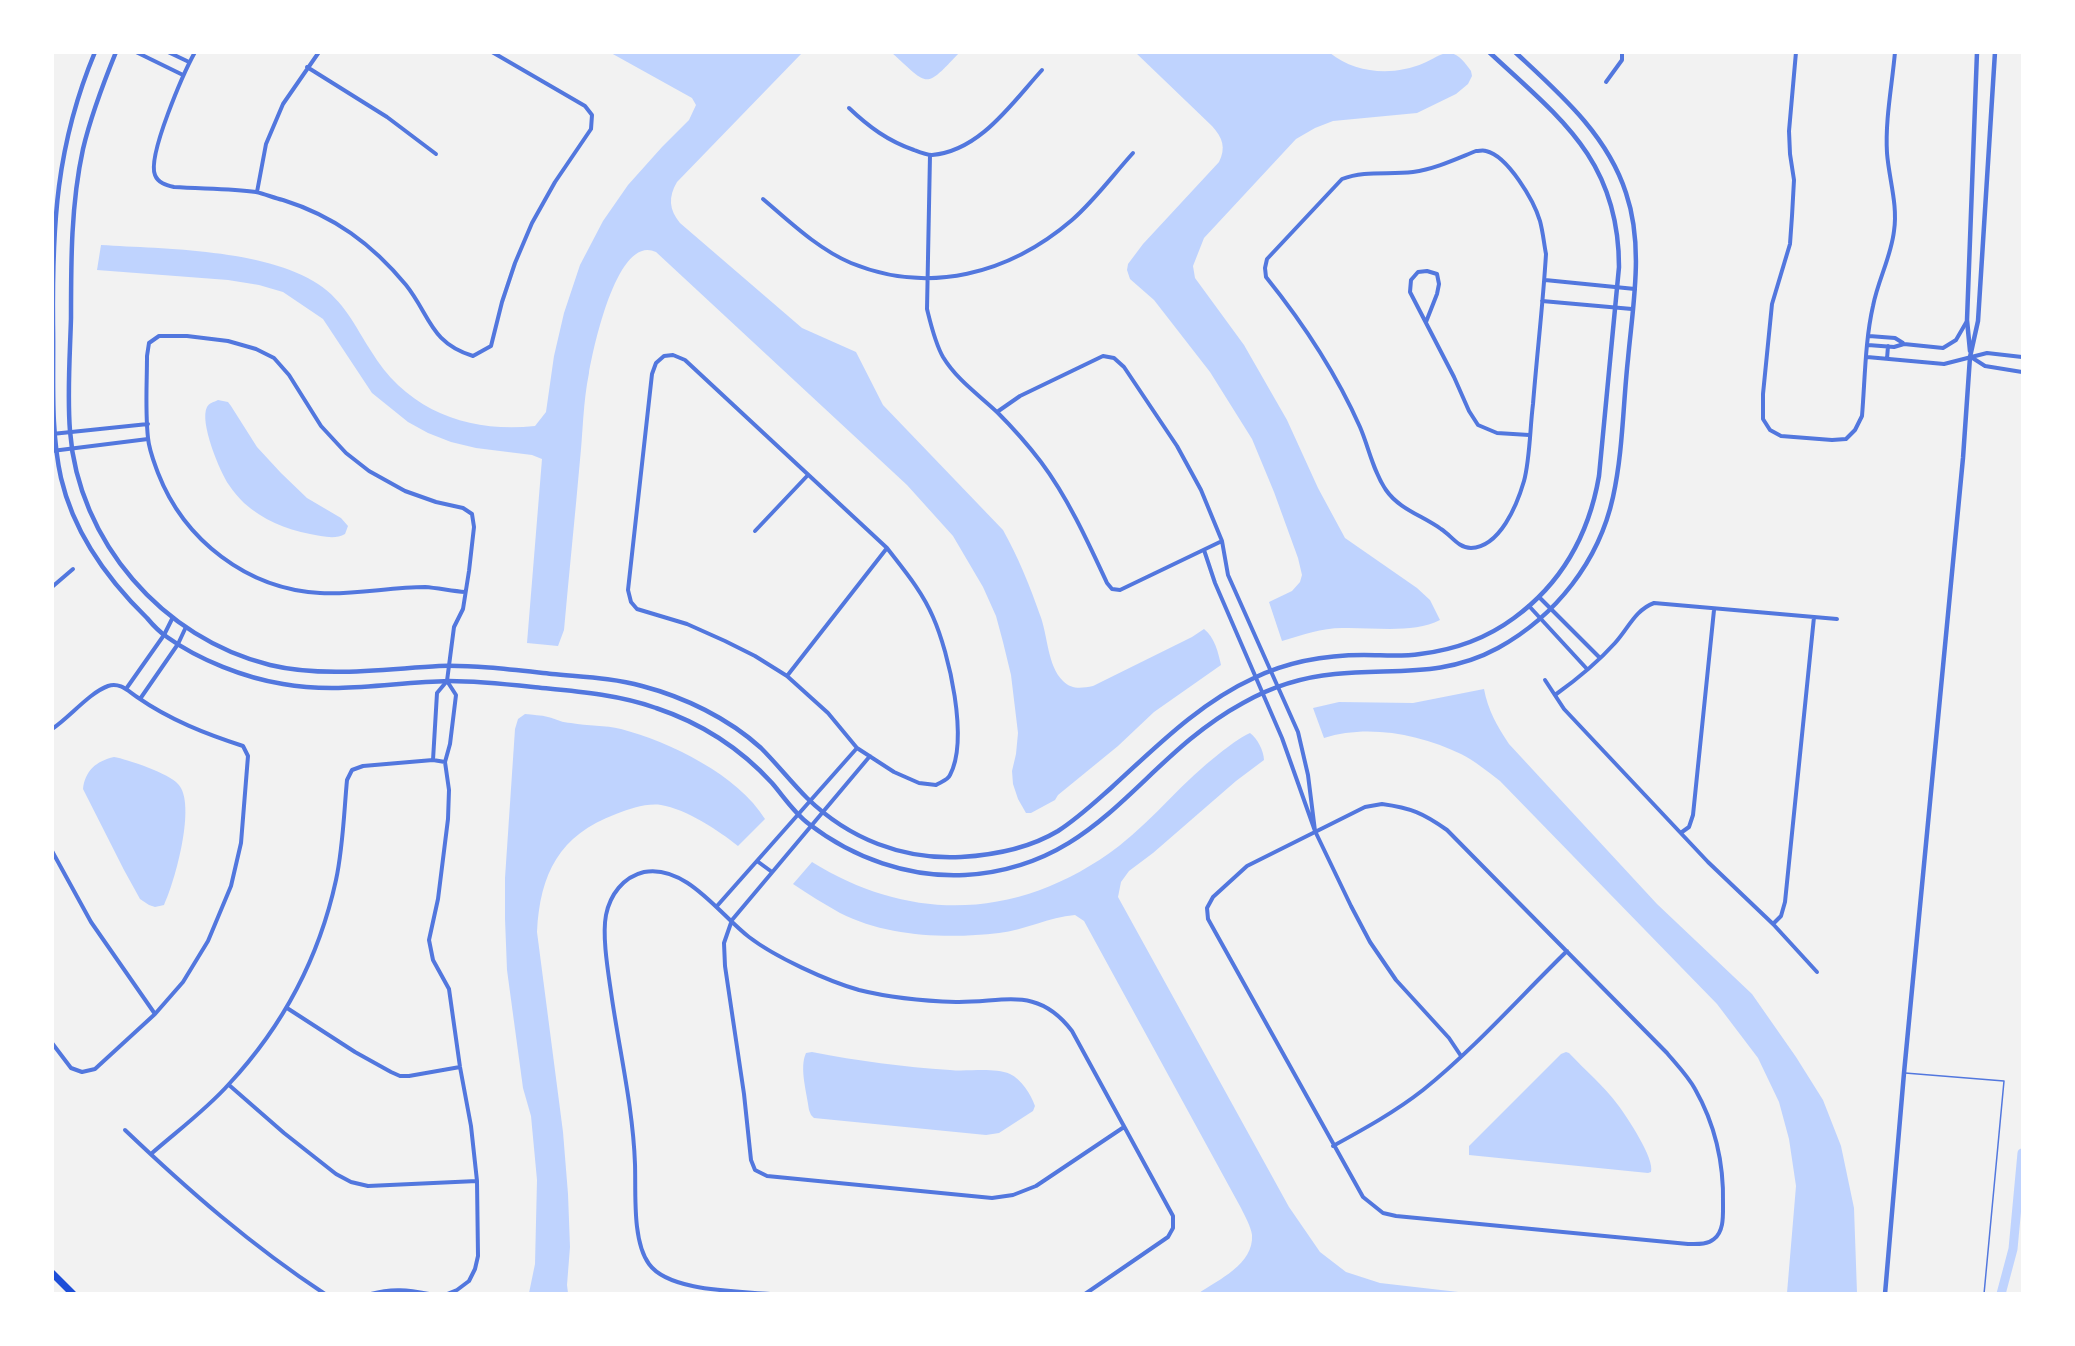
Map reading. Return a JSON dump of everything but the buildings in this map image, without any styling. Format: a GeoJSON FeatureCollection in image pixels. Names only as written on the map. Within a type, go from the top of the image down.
{"type":"FeatureCollection","features":[{"type":"Feature","properties":{"kind":"highway"},"geometry":{"type":"LineString","coordinates":[[52,1273],[73,1293]]}},
{"type":"Feature","properties":{"kind":"street"},"geometry":{"type":"LineString","coordinates":[[95,52],[82,84],[63,153],[54,222],[54,450],[68,503],[94,557],[126,598],[164,635],[226,668],[247,676],[274,683],[315,689],[447,681],[484,682],[567,691],[650,705],[695,723],[734,748],[768,778],[797,814],[839,844],[880,863],[911,872],[961,875],[998,871],[1029,863],[1052,854],[1077,839],[1196,735],[1235,706],[1262,693],[1278,686],[1336,674],[1431,670],[1494,651],[1552,609],[1571,586],[1593,552],[1607,519],[1617,477],[1635,289],[1636,257],[1633,224],[1628,196],[1613,161],[1592,129],[1576,110],[1515,52]]}},
{"type":"Feature","properties":{"kind":"street"},"geometry":{"type":"LineString","coordinates":[[116,52],[96,102],[85,144],[72,223],[70,432],[89,511],[111,551],[134,581],[172,619],[185,629],[246,658],[298,670],[338,671],[449,666],[618,681],[640,685],[675,697],[722,720],[759,747],[823,812],[856,834],[905,853],[933,857],[1009,852],[1059,830],[1089,807],[1182,724],[1210,703],[1255,677],[1306,661],[1332,657],[1403,656],[1435,652],[1468,643],[1511,621],[1556,579],[1578,545],[1594,502],[1599,476],[1616,307],[1619,250],[1614,218],[1597,168],[1560,118],[1489,52]]}},
{"type":"Feature","properties":{"kind":"street"},"geometry":{"type":"LineString","coordinates":[[136,52],[183,75]]}},
{"type":"Feature","properties":{"kind":"street"},"geometry":{"type":"LineString","coordinates":[[168,52],[189,62]]}},
{"type":"Feature","properties":{"kind":"street"},"geometry":{"type":"LineString","coordinates":[[195,52],[183,75],[154,160],[155,175],[162,184],[174,187],[257,192],[299,205],[341,225],[380,255],[408,287],[434,332],[448,345],[473,356],[491,346],[515,263],[532,224],[555,182],[591,129],[592,115],[585,106],[492,52]]}},
{"type":"Feature","properties":{"kind":"street"},"geometry":{"type":"LineString","coordinates":[[257,192],[266,144],[283,104],[318,52]]}},
{"type":"Feature","properties":{"kind":"street"},"geometry":{"type":"LineString","coordinates":[[1606,82],[1622,60],[1622,52]]}},
{"type":"Feature","properties":{"kind":"street"},"geometry":{"type":"LineString","coordinates":[[1796,52],[1789,131],[1794,180],[1790,244],[1772,304],[1763,394],[1763,419],[1770,430],[1781,436],[1832,440],[1846,439],[1855,430],[1862,416],[1872,309],[1878,284],[1890,254],[1894,230],[1895,208],[1887,156],[1887,136],[1895,52]]}},
{"type":"Feature","properties":{"kind":"street"},"geometry":{"type":"LineString","coordinates":[[1970,357],[1967,321],[1977,52]]}},
{"type":"Feature","properties":{"kind":"street"},"geometry":{"type":"LineString","coordinates":[[1885,1293],[1961,481],[1970,357],[1978,321],[1995,52]]}},
{"type":"Feature","properties":{"kind":"street"},"geometry":{"type":"LineString","coordinates":[[307,67],[387,117],[436,154]]}},
{"type":"Feature","properties":{"kind":"street"},"geometry":{"type":"LineString","coordinates":[[849,108],[869,127],[896,144],[930,155],[954,149],[973,140],[993,124],[1042,70]]}},
{"type":"Feature","properties":{"kind":"street"},"geometry":{"type":"LineString","coordinates":[[1476,151],[1486,151],[1495,155],[1511,169],[1528,193],[1540,221],[1546,254],[1545,280],[1524,480],[1509,518],[1495,537],[1482,546],[1468,548],[1456,543],[1443,530],[1400,505],[1386,491],[1360,428],[1336,380],[1307,332],[1266,277],[1265,268],[1267,259],[1279,245],[1342,179],[1354,174],[1415,172],[1440,166],[1476,151]]}},
{"type":"Feature","properties":{"kind":"street"},"geometry":{"type":"LineString","coordinates":[[763,199],[798,229],[851,263],[889,275],[927,279],[983,271],[1030,251],[1073,219],[1133,153]]}},
{"type":"Feature","properties":{"kind":"street"},"geometry":{"type":"LineString","coordinates":[[930,155],[927,309],[933,333],[943,356],[957,376],[997,412],[1042,463],[1072,513],[1107,583],[1112,589],[1120,590],[1135,585],[1222,541]]}},
{"type":"Feature","properties":{"kind":"street"},"geometry":{"type":"LineString","coordinates":[[1426,322],[1439,284],[1437,274],[1427,271],[1418,272],[1412,280],[1410,292],[1469,411],[1478,425],[1497,433],[1530,435]]}},
{"type":"Feature","properties":{"kind":"street"},"geometry":{"type":"LineString","coordinates":[[1545,280],[1635,289]]}},
{"type":"Feature","properties":{"kind":"street"},"geometry":{"type":"LineString","coordinates":[[1542,301],[1632,309]]}},
{"type":"Feature","properties":{"kind":"street"},"geometry":{"type":"LineString","coordinates":[[1868,345],[1904,344],[1937,348],[1948,346],[1956,340],[1967,321]]}},
{"type":"Feature","properties":{"kind":"street"},"geometry":{"type":"LineString","coordinates":[[433,760],[437,693],[447,681],[454,627],[463,609],[474,527],[472,514],[463,508],[436,502],[405,491],[369,471],[346,453],[321,426],[289,375],[274,358],[256,349],[228,341],[187,336],[159,336],[149,343],[147,356],[148,439],[153,460],[164,487],[181,517],[205,545],[234,566],[264,582],[292,591],[322,594],[425,587],[465,592]]}},
{"type":"Feature","properties":{"kind":"street"},"geometry":{"type":"LineString","coordinates":[[1869,336],[1895,338],[1904,344]]}},
{"type":"Feature","properties":{"kind":"street"},"geometry":{"type":"LineString","coordinates":[[1887,359],[1888,346]]}},
{"type":"Feature","properties":{"kind":"street"},"geometry":{"type":"LineString","coordinates":[[1867,357],[1944,364],[1987,353],[2022,357]]}},
{"type":"Feature","properties":{"kind":"street"},"geometry":{"type":"LineString","coordinates":[[674,355],[685,360],[808,475],[887,548],[914,582],[933,617],[954,690],[958,724],[956,760],[950,777],[936,785],[919,783],[894,772],[857,748],[828,713],[787,676],[755,656],[687,624],[637,609],[631,602],[628,590],[652,374],[656,363],[664,356],[674,355]]}},
{"type":"Feature","properties":{"kind":"street"},"geometry":{"type":"LineString","coordinates":[[997,412],[1020,396],[1103,356],[1114,358],[1124,367],[1177,446],[1201,490],[1222,541],[1228,575],[1298,732],[1308,775],[1316,831]]}},
{"type":"Feature","properties":{"kind":"street"},"geometry":{"type":"LineString","coordinates":[[1970,357],[1985,366],[2022,372]]}},
{"type":"Feature","properties":{"kind":"street"},"geometry":{"type":"LineString","coordinates":[[53,434],[148,424]]}},
{"type":"Feature","properties":{"kind":"street"},"geometry":{"type":"LineString","coordinates":[[54,450],[148,439]]}},
{"type":"Feature","properties":{"kind":"street"},"geometry":{"type":"LineString","coordinates":[[755,531],[808,475]]}},
{"type":"Feature","properties":{"kind":"street"},"geometry":{"type":"LineString","coordinates":[[787,676],[887,548]]}},
{"type":"Feature","properties":{"kind":"street"},"geometry":{"type":"LineString","coordinates":[[1204,550],[1215,584],[1282,738],[1316,831],[1370,942],[1396,980],[1449,1038],[1461,1056]]}},
{"type":"Feature","properties":{"kind":"street"},"geometry":{"type":"LineString","coordinates":[[52,587],[73,569]]}},
{"type":"Feature","properties":{"kind":"street"},"geometry":{"type":"LineString","coordinates":[[1539,597],[1600,658]]}},
{"type":"Feature","properties":{"kind":"street"},"geometry":{"type":"LineString","coordinates":[[1555,695],[1616,642],[1638,612],[1654,603],[1837,619]]}},
{"type":"Feature","properties":{"kind":"street"},"geometry":{"type":"LineString","coordinates":[[1529,606],[1587,669]]}},
{"type":"Feature","properties":{"kind":"street"},"geometry":{"type":"LineString","coordinates":[[1682,832],[1689,827],[1693,815],[1714,610]]}},
{"type":"Feature","properties":{"kind":"street"},"geometry":{"type":"LineString","coordinates":[[1773,924],[1781,916],[1785,902],[1814,617]]}},
{"type":"Feature","properties":{"kind":"street"},"geometry":{"type":"LineString","coordinates":[[126,689],[164,635],[172,619]]}},
{"type":"Feature","properties":{"kind":"street"},"geometry":{"type":"LineString","coordinates":[[140,699],[178,644],[185,629]]}},
{"type":"Feature","properties":{"kind":"street"},"geometry":{"type":"LineString","coordinates":[[1545,680],[1564,709],[1708,862],[1773,924],[1817,972]]}},
{"type":"Feature","properties":{"kind":"street"},"geometry":{"type":"LineString","coordinates":[[447,681],[456,695],[450,744],[445,762],[449,790],[444,862],[429,940],[433,960],[449,989],[471,1126],[477,1181],[478,1256],[469,1281],[457,1290],[447,1293]]}},
{"type":"Feature","properties":{"kind":"street"},"geometry":{"type":"LineString","coordinates":[[52,729],[100,690],[111,685],[122,686],[140,699],[206,735],[243,746],[248,756],[241,843],[231,886],[208,941],[183,982],[155,1014],[95,1069],[82,1072],[71,1068],[52,1043]]}},
{"type":"Feature","properties":{"kind":"street"},"geometry":{"type":"LineString","coordinates":[[717,906],[857,748]]}},
{"type":"Feature","properties":{"kind":"street"},"geometry":{"type":"LineString","coordinates":[[870,756],[732,920],[724,943],[725,966],[744,1094],[751,1160],[755,1170],[767,1176],[992,1198],[1013,1195],[1036,1186],[1124,1127]]}},
{"type":"Feature","properties":{"kind":"street"},"geometry":{"type":"LineString","coordinates":[[151,1154],[229,1085],[287,1008],[305,976],[321,934],[337,878],[348,780],[352,770],[363,766],[433,760],[445,762]]}},
{"type":"Feature","properties":{"kind":"street"},"geometry":{"type":"LineString","coordinates":[[1382,804],[1403,807],[1424,814],[1447,830],[1567,951],[1667,1053],[1695,1088],[1710,1121],[1721,1158],[1723,1217],[1721,1231],[1714,1239],[1703,1244],[1688,1244],[1408,1217],[1383,1213],[1372,1206],[1363,1197],[1333,1146],[1208,919],[1208,908],[1213,897],[1247,866],[1365,807],[1382,804]]}},
{"type":"Feature","properties":{"kind":"street"},"geometry":{"type":"LineString","coordinates":[[52,850],[91,922],[155,1014]]}},
{"type":"Feature","properties":{"kind":"street"},"geometry":{"type":"LineString","coordinates":[[757,861],[772,872]]}},
{"type":"Feature","properties":{"kind":"street"},"geometry":{"type":"LineString","coordinates":[[770,1293],[697,1287],[678,1283],[650,1266],[643,1253],[639,1233],[632,1136],[608,971],[606,919],[609,902],[616,890],[628,879],[643,872],[661,871],[681,878],[717,906],[748,936],[791,962],[858,989],[926,1001],[963,1002],[1018,999],[1036,1003],[1051,1010],[1062,1019],[1072,1031],[1173,1216],[1173,1228],[1168,1236],[1085,1293]]}},
{"type":"Feature","properties":{"kind":"street"},"geometry":{"type":"LineString","coordinates":[[1333,1146],[1392,1113],[1425,1089],[1567,951]]}},
{"type":"Feature","properties":{"kind":"street"},"geometry":{"type":"LineString","coordinates":[[287,1008],[355,1052],[400,1076],[460,1067]]}},
{"type":"Feature","properties":{"kind":"street"},"geometry":{"type":"LineString","coordinates":[[229,1085],[284,1133],[336,1174],[351,1182],[368,1186],[477,1181]]}},
{"type":"Feature","properties":{"kind":"street"},"geometry":{"type":"LineString","coordinates":[[125,1130],[233,1227],[296,1275],[325,1293]]}},
{"type":"Feature","properties":{"kind":"street"},"geometry":{"type":"LineString","coordinates":[[371,1293],[390,1289],[406,1289],[429,1293]]}},
{"type":"Feature","properties":{"kind":"lane"},"geometry":{"type":"LineString","coordinates":[[1904,1073],[2004,1081],[1984,1293]]}},
{"type":"Feature","properties":{"kind":"water"},"geometry":{"type":"Polygon","coordinates":[[[611,53],[802,53],[677,182],[671,198],[674,213],[680,223],[802,328],[856,352],[883,405],[1003,530],[1028,582],[1043,623],[1054,667],[1066,684],[1081,688],[1093,686],[1204,629],[1211,637],[1221,665],[1154,712],[1055,800],[1031,813],[1026,813],[1018,799],[1012,771],[1018,733],[1011,675],[1003,642],[996,616],[983,587],[953,536],[907,485],[656,252],[642,251],[630,260],[619,276],[609,297],[596,342],[585,395],[564,630],[558,646],[527,643],[542,459],[532,455],[476,448],[451,442],[408,422],[372,393],[323,319],[283,292],[228,280],[97,270],[101,245],[184,250],[243,257],[296,272],[318,284],[335,298],[386,372],[402,389],[421,403],[441,414],[486,426],[535,426],[546,412],[554,356],[564,313],[580,265],[603,221],[628,185],[689,120],[696,105],[692,98],[611,53]]]}},
{"type":"Feature","properties":{"kind":"water"},"geometry":{"type":"Polygon","coordinates":[[[892,53],[959,53],[939,73],[926,79],[913,72],[892,53]]]}},
{"type":"Feature","properties":{"kind":"water"},"geometry":{"type":"Polygon","coordinates":[[[1136,53],[1330,53],[1340,60],[1363,69],[1388,71],[1412,67],[1450,53],[1465,62],[1471,71],[1472,76],[1468,84],[1456,94],[1417,113],[1333,121],[1296,139],[1204,238],[1193,266],[1195,278],[1244,345],[1287,420],[1318,488],[1345,538],[1417,588],[1430,600],[1440,620],[1418,627],[1327,629],[1282,641],[1269,602],[1292,591],[1300,582],[1302,575],[1274,492],[1252,439],[1210,372],[1154,300],[1130,279],[1127,270],[1128,264],[1143,244],[1219,162],[1222,143],[1212,126],[1136,53]]]}},
{"type":"Feature","properties":{"kind":"water"},"geometry":{"type":"Polygon","coordinates":[[[218,400],[228,402],[257,447],[307,498],[341,518],[348,526],[345,534],[328,537],[292,529],[267,519],[242,501],[225,479],[208,435],[205,414],[207,407],[218,400]]]}},
{"type":"Feature","properties":{"kind":"water"},"geometry":{"type":"Polygon","coordinates":[[[1484,689],[1494,718],[1509,744],[1657,904],[1752,994],[1823,1100],[1841,1146],[1854,1208],[1857,1293],[1787,1293],[1796,1186],[1789,1139],[1779,1102],[1758,1058],[1717,1004],[1500,781],[1481,766],[1445,747],[1411,736],[1358,732],[1324,738],[1313,708],[1339,702],[1413,703],[1484,689]]]}},
{"type":"Feature","properties":{"kind":"water"},"geometry":{"type":"Polygon","coordinates":[[[525,714],[545,716],[568,723],[615,728],[660,742],[701,762],[738,788],[765,819],[738,846],[711,827],[671,807],[650,805],[638,807],[616,814],[580,833],[556,859],[548,875],[539,911],[537,932],[563,1132],[570,1247],[568,1293],[529,1293],[535,1264],[537,1180],[531,1116],[523,1088],[507,970],[505,919],[505,878],[515,729],[518,719],[525,714]]]}},
{"type":"Feature","properties":{"kind":"water"},"geometry":{"type":"Polygon","coordinates":[[[1250,733],[1260,745],[1264,760],[1129,871],[1121,882],[1118,897],[1289,1207],[1320,1252],[1346,1272],[1380,1283],[1467,1293],[1199,1293],[1225,1277],[1241,1263],[1251,1245],[1252,1235],[1241,1208],[1084,921],[1075,915],[999,933],[959,936],[918,934],[858,921],[840,913],[793,884],[812,862],[851,882],[890,896],[929,904],[968,905],[1007,900],[1045,888],[1082,870],[1119,846],[1207,764],[1234,742],[1250,733]]]}},
{"type":"Feature","properties":{"kind":"water"},"geometry":{"type":"Polygon","coordinates":[[[114,757],[166,776],[178,784],[183,794],[185,825],[182,843],[174,879],[164,905],[155,907],[140,899],[83,789],[86,777],[92,768],[114,757]]]}},
{"type":"Feature","properties":{"kind":"water"},"geometry":{"type":"Polygon","coordinates":[[[1566,1052],[1613,1098],[1645,1148],[1651,1172],[1469,1155],[1469,1146],[1561,1054],[1566,1052]]]}},
{"type":"Feature","properties":{"kind":"water"},"geometry":{"type":"Polygon","coordinates":[[[806,1053],[915,1067],[1003,1072],[1014,1076],[1022,1083],[1035,1106],[1033,1111],[999,1133],[986,1135],[814,1118],[809,1110],[803,1073],[806,1053]]]}},
{"type":"Feature","properties":{"kind":"waterway"},"geometry":{"type":"LineString","coordinates":[[2001,1294],[2013,1249],[2022,1153]]}}]}
